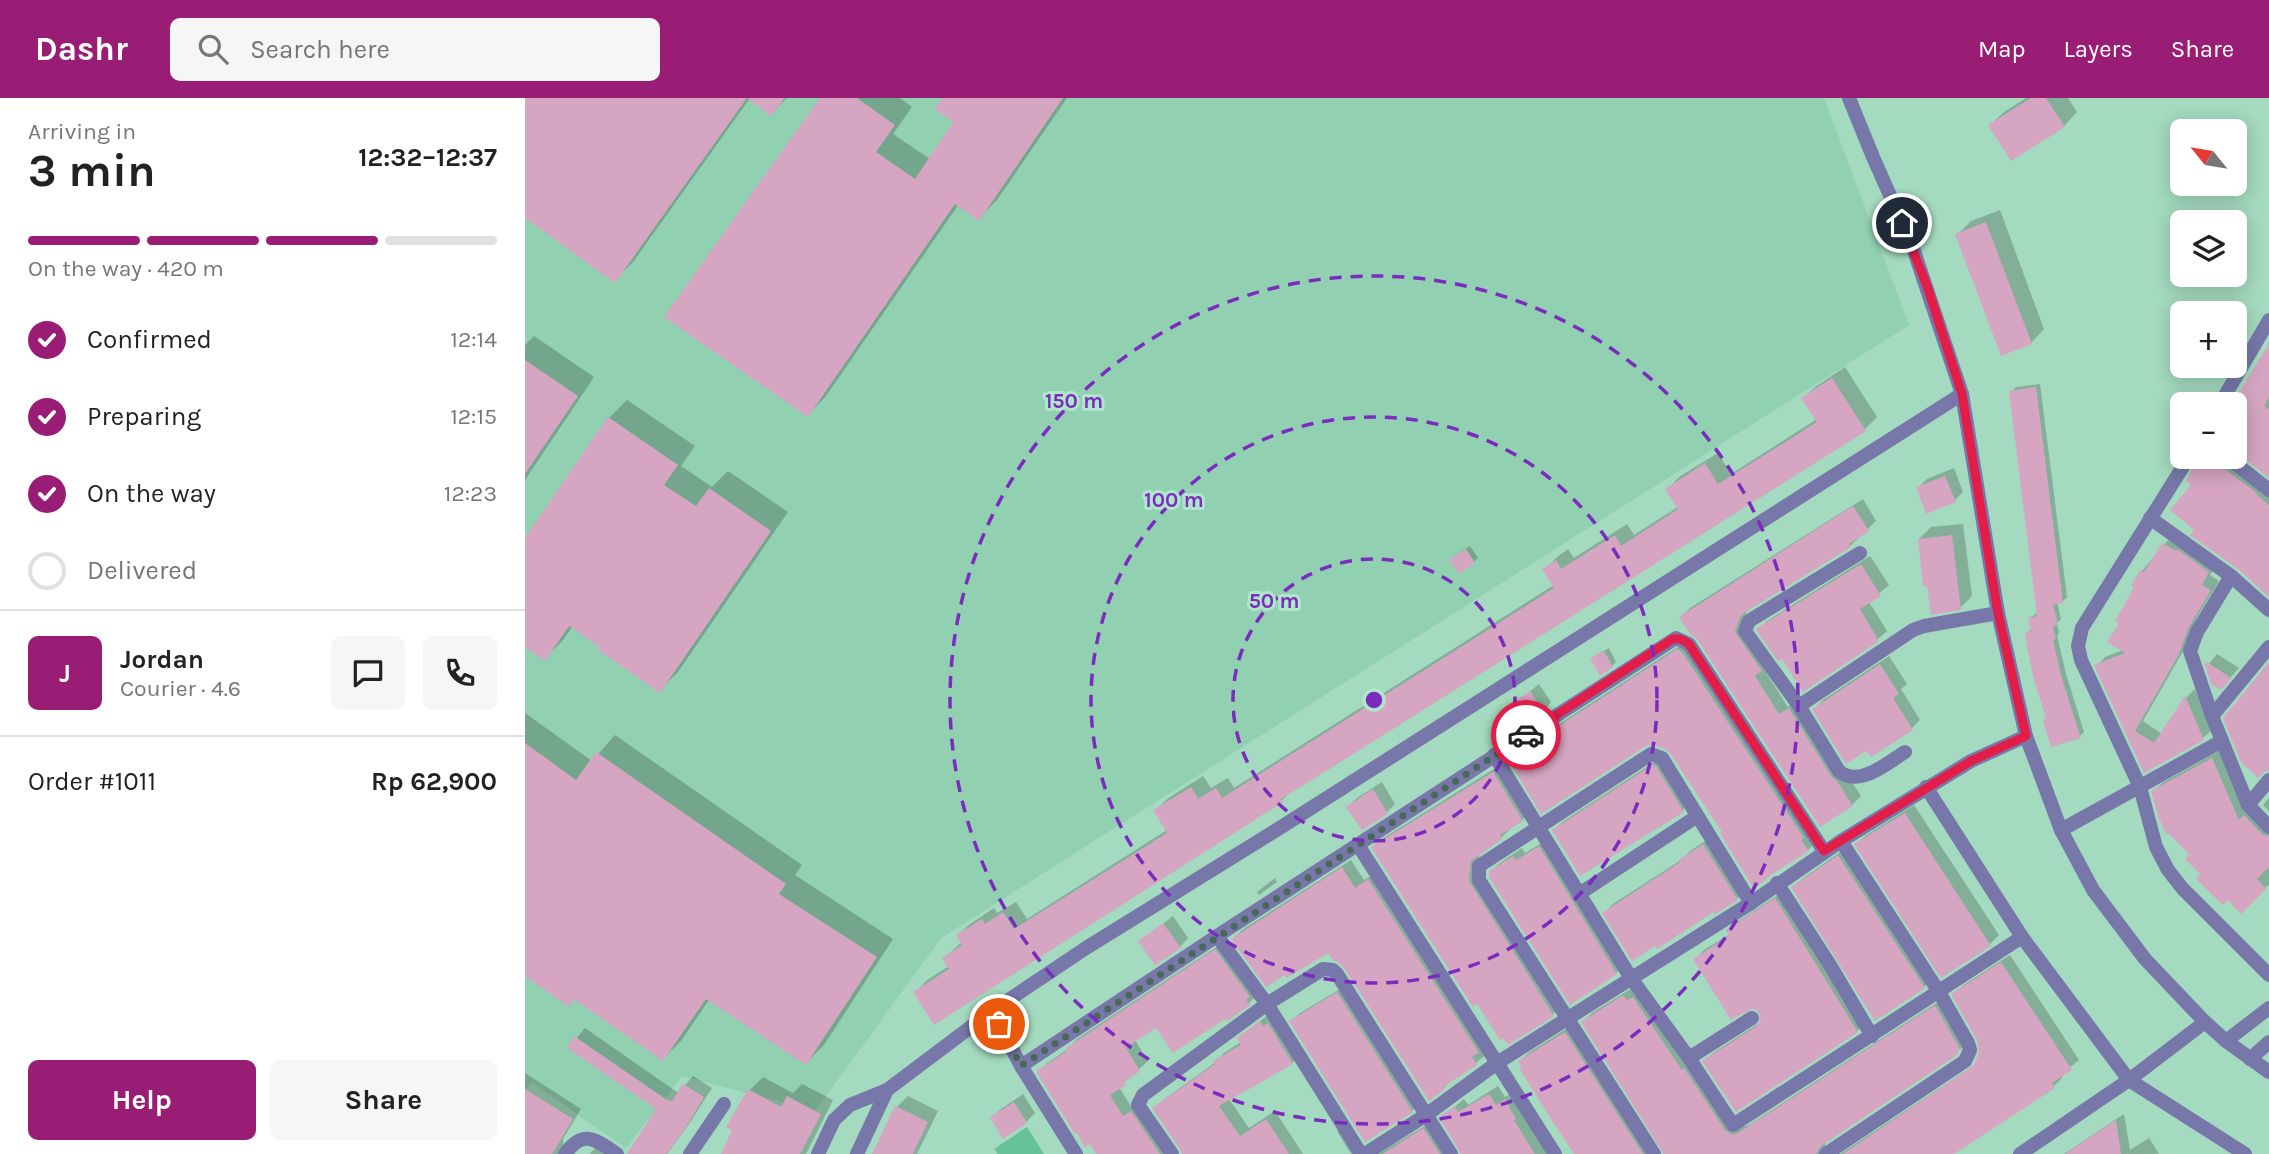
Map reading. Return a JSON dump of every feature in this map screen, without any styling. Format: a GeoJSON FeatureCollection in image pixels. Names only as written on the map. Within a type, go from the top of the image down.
{"type":"FeatureCollection","features":[{"type":"Feature","properties":{"kind":"street"},"geometry":{"type":"LineString","coordinates":[[1849,98],[1912,245],[1962,394],[1998,613],[2026,736],[2061,831],[2100,900],[2145,958],[2205,1022],[2269,1072]]}},
{"type":"Feature","properties":{"kind":"street"},"geometry":{"type":"LineString","coordinates":[[2227,392],[2269,320]]}},
{"type":"Feature","properties":{"kind":"street"},"geometry":{"type":"LineString","coordinates":[[818,1154],[834,1120],[850,1105],[887,1090],[992,1011],[1086,948],[1962,394]]}},
{"type":"Feature","properties":{"kind":"street"},"geometry":{"type":"LineString","coordinates":[[2181,469],[2082,628],[2078,646],[2081,660],[2140,787],[2156,846],[2168,870],[2183,889],[2269,975]]}},
{"type":"Feature","properties":{"kind":"street"},"geometry":{"type":"LineString","coordinates":[[2242,469],[2269,490]]}},
{"type":"Feature","properties":{"kind":"street"},"geometry":{"type":"LineString","coordinates":[[2150,518],[2231,576],[2269,610]]}},
{"type":"Feature","properties":{"kind":"street"},"geometry":{"type":"LineString","coordinates":[[1860,553],[1749,621],[1746,627],[1747,635],[1799,706],[1839,771],[1845,776],[1866,775],[1905,752]]}},
{"type":"Feature","properties":{"kind":"street"},"geometry":{"type":"LineString","coordinates":[[2231,576],[2197,632],[2190,651],[2211,716],[2248,806],[2269,827]]}},
{"type":"Feature","properties":{"kind":"street"},"geometry":{"type":"LineString","coordinates":[[1799,706],[1913,630],[1998,613]]}},
{"type":"Feature","properties":{"kind":"street"},"geometry":{"type":"LineString","coordinates":[[1021,1066],[1676,638],[1689,644],[1824,851]]}},
{"type":"Feature","properties":{"kind":"street"},"geometry":{"type":"LineString","coordinates":[[2211,716],[2269,647]]}},
{"type":"Feature","properties":{"kind":"street"},"geometry":{"type":"LineString","coordinates":[[1217,936],[1267,1004],[1363,1154],[1426,1115],[1497,1063],[1751,902],[1824,851],[1971,761],[2026,736]]}},
{"type":"Feature","properties":{"kind":"street"},"geometry":{"type":"LineString","coordinates":[[2061,831],[2221,741]]}},
{"type":"Feature","properties":{"kind":"street"},"geometry":{"type":"LineString","coordinates":[[1654,1154],[1479,880],[1479,866],[1651,754],[1662,758],[1751,902]]}},
{"type":"Feature","properties":{"kind":"street"},"geometry":{"type":"LineString","coordinates":[[1494,755],[1631,978],[1733,1125],[2022,937]]}},
{"type":"Feature","properties":{"kind":"street"},"geometry":{"type":"LineString","coordinates":[[2248,806],[2269,780]]}},
{"type":"Feature","properties":{"kind":"street"},"geometry":{"type":"LineString","coordinates":[[1926,787],[2022,937],[2129,1080],[2239,1152]]}},
{"type":"Feature","properties":{"kind":"street"},"geometry":{"type":"LineString","coordinates":[[1579,894],[1696,817]]}},
{"type":"Feature","properties":{"kind":"street"},"geometry":{"type":"LineString","coordinates":[[1826,1154],[1965,1061],[1970,1050],[1939,992],[1841,841]]}},
{"type":"Feature","properties":{"kind":"street"},"geometry":{"type":"LineString","coordinates":[[1358,845],[1555,1154]]}},
{"type":"Feature","properties":{"kind":"street"},"geometry":{"type":"LineString","coordinates":[[1777,883],[1872,1036]]}},
{"type":"Feature","properties":{"kind":"street"},"geometry":{"type":"LineString","coordinates":[[1172,1154],[1138,1105],[1141,1096],[1267,1004],[1323,969],[1333,970],[1337,974],[1451,1154]]}},
{"type":"Feature","properties":{"kind":"street"},"geometry":{"type":"LineString","coordinates":[[2226,1041],[2269,1008]]}},
{"type":"Feature","properties":{"kind":"street"},"geometry":{"type":"LineString","coordinates":[[992,1011],[1021,1066],[1076,1154]]}},
{"type":"Feature","properties":{"kind":"street"},"geometry":{"type":"LineString","coordinates":[[1689,1058],[1752,1018]]}},
{"type":"Feature","properties":{"kind":"street"},"geometry":{"type":"LineString","coordinates":[[2020,1154],[2129,1080],[2205,1022]]}},
{"type":"Feature","properties":{"kind":"street"},"geometry":{"type":"LineString","coordinates":[[2250,1059],[2269,1042]]}},
{"type":"Feature","properties":{"kind":"street"},"geometry":{"type":"LineString","coordinates":[[857,1154],[887,1090]]}},
{"type":"Feature","properties":{"kind":"street"},"geometry":{"type":"LineString","coordinates":[[690,1154],[724,1104]]}},
{"type":"Feature","properties":{"kind":"street"},"geometry":{"type":"LineString","coordinates":[[565,1154],[572,1144],[587,1138],[597,1140],[617,1154]]}},
{"type":"Feature","properties":{"kind":"shaded area"},"geometry":{"type":"Polygon","coordinates":[[[525,98],[1824,98],[1909,325],[941,938],[815,1111],[682,1076],[626,1148],[532,1083],[525,1091],[525,98]]]}},
{"type":"Feature","properties":{"kind":"shaded area"},"geometry":{"type":"Polygon","coordinates":[[[1027,1127],[1044,1154],[998,1154],[994,1149],[1027,1127]]]}},
{"type":"Feature","properties":{"kind":"building"},"geometry":{"type":"Polygon","coordinates":[[[525,98],[747,98],[615,283],[525,218],[525,98]]]}},
{"type":"Feature","properties":{"kind":"building"},"geometry":{"type":"Polygon","coordinates":[[[747,98],[785,98],[771,116],[747,98]]]}},
{"type":"Feature","properties":{"kind":"building"},"geometry":{"type":"Polygon","coordinates":[[[820,98],[857,98],[895,125],[876,152],[915,179],[953,122],[935,109],[942,98],[1063,98],[979,221],[955,204],[808,417],[664,317],[820,98]]]}},
{"type":"Feature","properties":{"kind":"building"},"geometry":{"type":"Polygon","coordinates":[[[2031,98],[2046,98],[2065,127],[2011,161],[1988,125],[2031,98]]]}},
{"type":"Feature","properties":{"kind":"building"},"geometry":{"type":"Polygon","coordinates":[[[1986,222],[2032,344],[2001,356],[1955,234],[1986,222]]]}},
{"type":"Feature","properties":{"kind":"building"},"geometry":{"type":"Polygon","coordinates":[[[2269,344],[2269,397],[2264,406],[2269,409],[2269,478],[2247,461],[2247,392],[2239,392],[2269,344]]]}},
{"type":"Feature","properties":{"kind":"building"},"geometry":{"type":"Polygon","coordinates":[[[525,360],[578,396],[525,474],[525,360]]]}},
{"type":"Feature","properties":{"kind":"building"},"geometry":{"type":"Polygon","coordinates":[[[1832,378],[1866,431],[1281,799],[1283,802],[934,1025],[913,992],[949,969],[942,958],[962,945],[956,935],[982,919],[985,924],[1003,912],[1014,929],[1167,833],[1153,810],[1191,787],[1198,799],[1216,788],[1222,798],[1554,588],[1542,569],[1556,560],[1561,569],[1615,535],[1621,546],[1678,509],[1665,489],[1705,463],[1718,484],[1817,422],[1801,398],[1832,378]]]}},
{"type":"Feature","properties":{"kind":"building"},"geometry":{"type":"Polygon","coordinates":[[[2036,387],[2063,603],[2053,605],[2058,625],[2053,626],[2056,639],[2053,640],[2081,738],[2051,747],[2025,632],[2031,631],[2028,618],[2037,616],[2009,391],[2036,387]]]}},
{"type":"Feature","properties":{"kind":"building"},"geometry":{"type":"Polygon","coordinates":[[[608,417],[678,465],[664,485],[696,506],[709,488],[771,531],[660,693],[598,650],[600,647],[569,626],[545,661],[525,647],[525,538],[608,417]]]}},
{"type":"Feature","properties":{"kind":"building"},"geometry":{"type":"Polygon","coordinates":[[[2192,469],[2225,469],[2269,505],[2269,597],[2237,568],[2190,535],[2194,530],[2170,510],[2191,485],[2186,481],[2192,469]]]}},
{"type":"Feature","properties":{"kind":"building"},"geometry":{"type":"Polygon","coordinates":[[[1945,476],[1956,502],[1926,514],[1916,487],[1945,476]]]}},
{"type":"Feature","properties":{"kind":"building"},"geometry":{"type":"Polygon","coordinates":[[[1853,506],[1869,531],[1849,544],[1851,547],[1744,613],[1735,632],[1762,671],[1755,676],[1779,714],[1789,708],[1853,806],[1820,827],[1697,639],[1690,634],[1679,617],[1853,506]]]}},
{"type":"Feature","properties":{"kind":"building"},"geometry":{"type":"Polygon","coordinates":[[[1952,535],[1961,610],[1931,615],[1927,586],[1923,586],[1918,539],[1952,535]]]}},
{"type":"Feature","properties":{"kind":"building"},"geometry":{"type":"Polygon","coordinates":[[[2162,543],[2176,551],[2177,549],[2209,572],[2202,585],[2211,590],[2189,627],[2178,656],[2135,731],[2154,743],[2185,696],[2204,740],[2144,773],[2094,665],[2125,653],[2107,642],[2119,623],[2115,621],[2134,588],[2131,586],[2140,570],[2144,572],[2162,543]]]}},
{"type":"Feature","properties":{"kind":"building"},"geometry":{"type":"Polygon","coordinates":[[[1466,549],[1475,563],[1459,574],[1449,560],[1466,549]]]}},
{"type":"Feature","properties":{"kind":"building"},"geometry":{"type":"Polygon","coordinates":[[[1861,564],[1881,596],[1860,609],[1879,641],[1803,692],[1782,659],[1778,661],[1756,630],[1861,564]]]}},
{"type":"Feature","properties":{"kind":"building"},"geometry":{"type":"Polygon","coordinates":[[[1677,649],[1682,652],[1804,838],[1801,840],[1809,851],[1754,889],[1720,833],[1722,832],[1665,749],[1654,745],[1646,746],[1541,814],[1508,759],[1677,649]]]}},
{"type":"Feature","properties":{"kind":"building"},"geometry":{"type":"Polygon","coordinates":[[[1604,651],[1613,667],[1600,676],[1590,658],[1604,651]]]}},
{"type":"Feature","properties":{"kind":"building"},"geometry":{"type":"Polygon","coordinates":[[[2207,662],[2231,678],[2221,690],[2211,684],[2205,665],[2207,662]]]}},
{"type":"Feature","properties":{"kind":"building"},"geometry":{"type":"Polygon","coordinates":[[[2269,662],[2269,771],[2265,771],[2258,778],[2241,762],[2223,718],[2269,662]]]}},
{"type":"Feature","properties":{"kind":"building"},"geometry":{"type":"Polygon","coordinates":[[[1880,664],[1899,694],[1893,698],[1913,730],[1871,757],[1866,751],[1846,764],[1812,709],[1880,664]]]}},
{"type":"Feature","properties":{"kind":"building"},"geometry":{"type":"Polygon","coordinates":[[[1530,691],[1544,712],[1528,722],[1515,701],[1530,691]]]}},
{"type":"Feature","properties":{"kind":"building"},"geometry":{"type":"Polygon","coordinates":[[[525,743],[576,780],[596,752],[786,884],[779,894],[877,957],[806,1065],[706,999],[663,1061],[574,999],[569,1007],[525,976],[525,743]]]}},
{"type":"Feature","properties":{"kind":"building"},"geometry":{"type":"Polygon","coordinates":[[[2212,758],[2239,820],[2244,815],[2262,834],[2269,836],[2269,867],[2257,879],[2266,889],[2241,914],[2228,900],[2223,905],[2196,879],[2200,874],[2185,859],[2189,854],[2166,834],[2151,791],[2212,758]]]}},
{"type":"Feature","properties":{"kind":"building"},"geometry":{"type":"Polygon","coordinates":[[[1652,765],[1656,766],[1684,812],[1580,876],[1552,830],[1652,765]]]}},
{"type":"Feature","properties":{"kind":"building"},"geometry":{"type":"Polygon","coordinates":[[[1493,772],[1523,821],[1500,835],[1502,839],[1471,861],[1469,881],[1554,1016],[1508,1045],[1503,1038],[1500,1040],[1477,1004],[1473,1007],[1371,847],[1493,772]]]}},
{"type":"Feature","properties":{"kind":"building"},"geometry":{"type":"Polygon","coordinates":[[[1373,789],[1388,814],[1362,830],[1346,807],[1373,789]]]}},
{"type":"Feature","properties":{"kind":"building"},"geometry":{"type":"Polygon","coordinates":[[[1905,813],[1991,946],[1941,978],[1854,844],[1905,813]]]}},
{"type":"Feature","properties":{"kind":"building"},"geometry":{"type":"Polygon","coordinates":[[[1703,844],[1738,900],[1632,961],[1602,913],[1703,844]]]}},
{"type":"Feature","properties":{"kind":"building"},"geometry":{"type":"Polygon","coordinates":[[[1539,846],[1617,974],[1570,1005],[1489,877],[1489,871],[1513,856],[1516,860],[1539,846]]]}},
{"type":"Feature","properties":{"kind":"building"},"geometry":{"type":"Polygon","coordinates":[[[1838,855],[1925,988],[1875,1021],[1791,887],[1838,855]]]}},
{"type":"Feature","properties":{"kind":"building"},"geometry":{"type":"Polygon","coordinates":[[[1342,867],[1355,888],[1368,879],[1479,1053],[1472,1056],[1477,1065],[1443,1087],[1445,1089],[1429,1101],[1345,969],[1328,953],[1287,978],[1285,975],[1266,987],[1231,939],[1342,867]]]}},
{"type":"Feature","properties":{"kind":"building"},"geometry":{"type":"Polygon","coordinates":[[[1775,898],[1858,1032],[1736,1112],[1702,1061],[1757,1026],[1761,1017],[1757,1010],[1751,1009],[1731,1020],[1693,959],[1729,936],[1726,930],[1775,898]]]}},
{"type":"Feature","properties":{"kind":"building"},"geometry":{"type":"Polygon","coordinates":[[[1163,923],[1181,948],[1155,965],[1138,941],[1163,923]]]}},
{"type":"Feature","properties":{"kind":"building"},"geometry":{"type":"Polygon","coordinates":[[[1215,949],[1250,997],[1246,1000],[1250,1005],[1173,1053],[1156,1028],[1126,1048],[1140,1071],[1124,1082],[1126,1085],[1110,1095],[1123,1116],[1131,1111],[1160,1154],[1096,1154],[1090,1144],[1085,1147],[1077,1133],[1075,1134],[1036,1071],[1067,1051],[1066,1048],[1215,949]]]}},
{"type":"Feature","properties":{"kind":"building"},"geometry":{"type":"Polygon","coordinates":[[[2001,962],[2072,1070],[2052,1083],[2055,1088],[1954,1154],[1843,1154],[1973,1066],[1979,1053],[1977,1040],[1951,994],[2001,962]]]}},
{"type":"Feature","properties":{"kind":"building"},"geometry":{"type":"Polygon","coordinates":[[[1337,992],[1413,1112],[1365,1142],[1289,1021],[1337,992]]]}},
{"type":"Feature","properties":{"kind":"building"},"geometry":{"type":"Polygon","coordinates":[[[1623,995],[1627,1000],[1633,997],[1725,1130],[1733,1135],[1935,1005],[1960,1049],[1957,1055],[1821,1146],[1816,1154],[1664,1154],[1581,1022],[1623,995]]]}},
{"type":"Feature","properties":{"kind":"building"},"geometry":{"type":"Polygon","coordinates":[[[1260,1021],[1263,1026],[1268,1023],[1293,1064],[1219,1106],[1240,1136],[1266,1119],[1289,1154],[1182,1154],[1152,1108],[1215,1064],[1213,1061],[1241,1045],[1237,1038],[1260,1021]]]}},
{"type":"Feature","properties":{"kind":"building"},"geometry":{"type":"Polygon","coordinates":[[[1565,1032],[1643,1154],[1574,1154],[1553,1122],[1519,1068],[1521,1067],[1518,1061],[1565,1032]]]}},
{"type":"Feature","properties":{"kind":"building"},"geometry":{"type":"Polygon","coordinates":[[[574,1036],[667,1100],[672,1101],[683,1084],[704,1097],[666,1154],[627,1154],[656,1109],[567,1048],[574,1036]]]}},
{"type":"Feature","properties":{"kind":"building"},"geometry":{"type":"Polygon","coordinates":[[[525,1089],[573,1119],[552,1154],[525,1154],[525,1089]]]}},
{"type":"Feature","properties":{"kind":"building"},"geometry":{"type":"Polygon","coordinates":[[[748,1089],[781,1107],[787,1096],[821,1114],[800,1154],[721,1154],[732,1130],[726,1127],[748,1089]]]}},
{"type":"Feature","properties":{"kind":"building"},"geometry":{"type":"Polygon","coordinates":[[[1489,1094],[1496,1105],[1505,1099],[1516,1119],[1514,1120],[1535,1154],[1461,1154],[1439,1117],[1455,1106],[1458,1112],[1489,1094]]]}},
{"type":"Feature","properties":{"kind":"building"},"geometry":{"type":"Polygon","coordinates":[[[1014,1102],[1027,1123],[1003,1139],[990,1117],[1014,1102]]]}},
{"type":"Feature","properties":{"kind":"building"},"geometry":{"type":"Polygon","coordinates":[[[895,1106],[928,1122],[913,1154],[872,1154],[895,1106]]]}},
{"type":"Feature","properties":{"kind":"building"},"geometry":{"type":"Polygon","coordinates":[[[2116,1120],[2121,1154],[2065,1154],[2084,1141],[2116,1120]]]}},
{"type":"Feature","properties":{"kind":"building"},"geometry":{"type":"Polygon","coordinates":[[[1423,1128],[1440,1154],[1383,1154],[1423,1128]]]}},
{"type":"Feature","properties":{"kind":"way so far"},"geometry":{"type":"LineString","coordinates":[[999,1024],[1021,1066],[1526,735]]}},
{"type":"Feature","properties":{"kind":"route"},"geometry":{"type":"LineString","coordinates":[[1526,735],[1671,640],[1682,640],[1689,644],[1824,851],[1971,761],[2026,736],[1998,613],[1962,394],[1927,286],[1902,223]]}}]}
